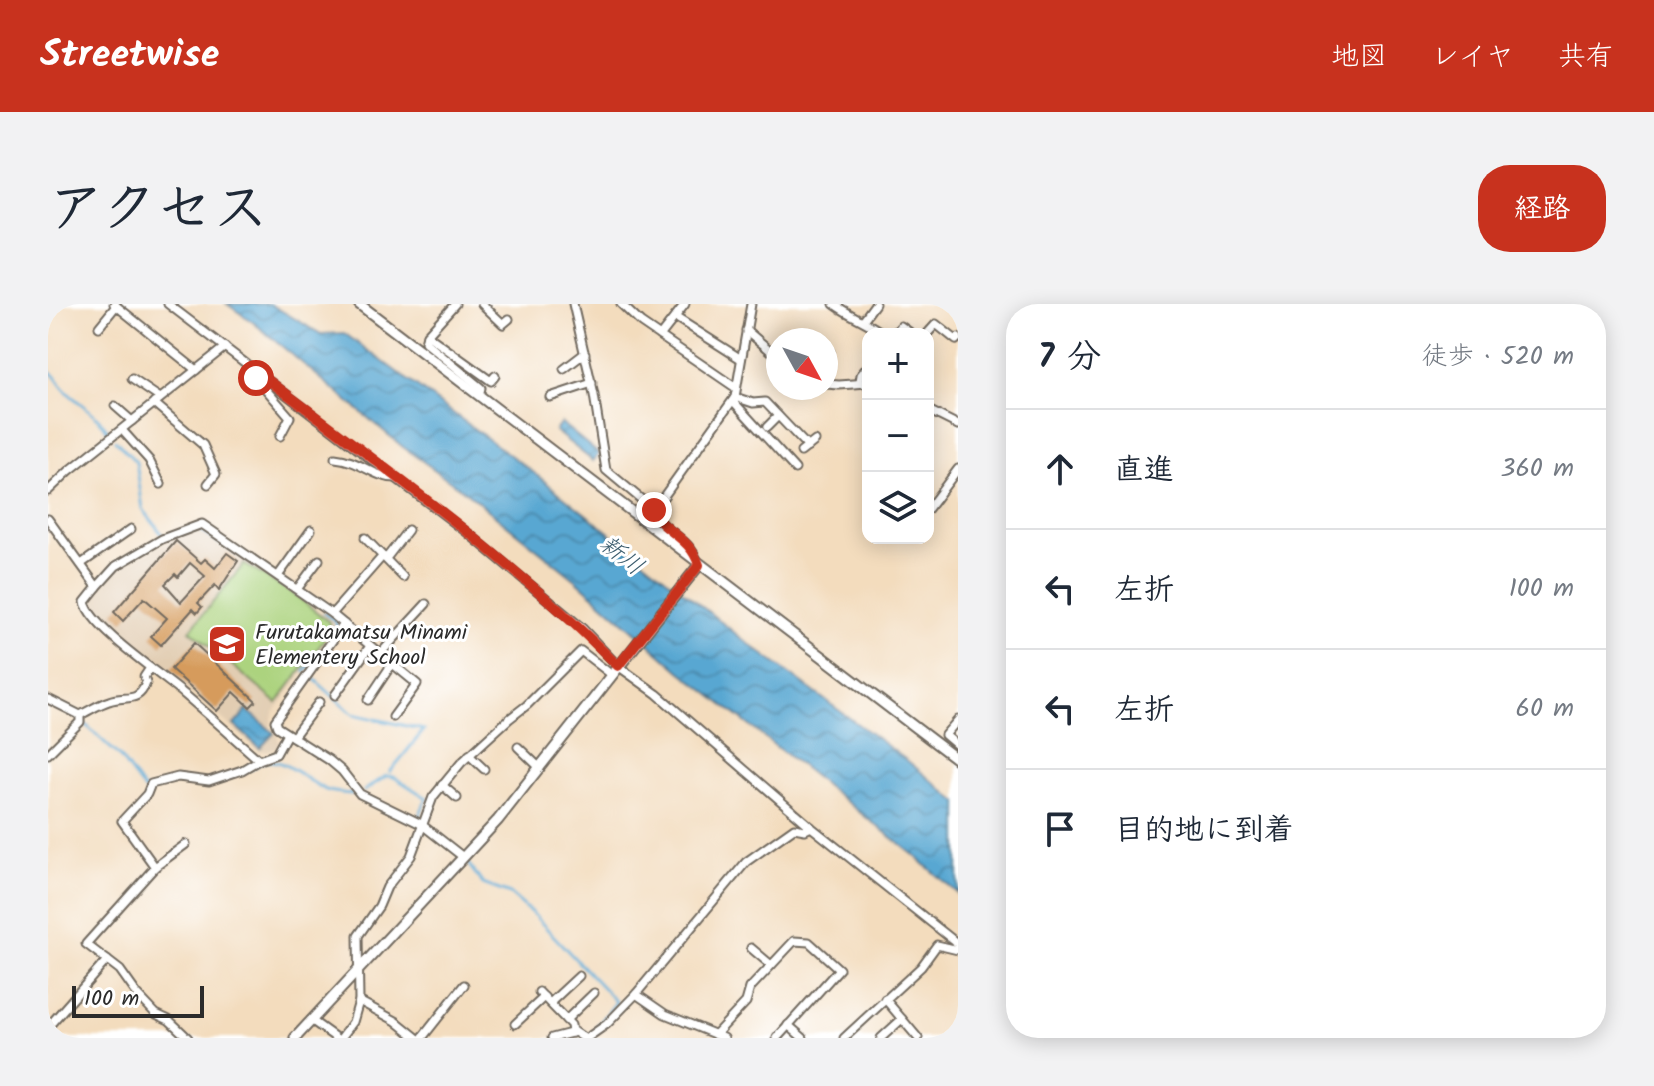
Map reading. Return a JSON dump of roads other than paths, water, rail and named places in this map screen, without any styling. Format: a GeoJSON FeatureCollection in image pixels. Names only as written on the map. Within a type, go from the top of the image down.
{"type":"FeatureCollection","features":[{"type":"Feature","properties":{"kind":"street"},"geometry":{"type":"LineString","coordinates":[[168,304],[398,478],[582,628],[618,666],[657,694],[811,827],[958,944]]}},
{"type":"Feature","properties":{"kind":"street"},"geometry":{"type":"LineString","coordinates":[[359,304],[699,566],[958,760]]}},
{"type":"Feature","properties":{"kind":"street"},"geometry":{"type":"LineString","coordinates":[[455,304],[427,335],[425,342],[481,388],[479,395]]}},
{"type":"Feature","properties":{"kind":"street"},"geometry":{"type":"LineString","coordinates":[[482,304],[503,324],[509,319]]}},
{"type":"Feature","properties":{"kind":"street"},"geometry":{"type":"LineString","coordinates":[[573,304],[592,383],[606,470],[654,510],[659,520],[694,550],[699,566]]}},
{"type":"Feature","properties":{"kind":"street"},"geometry":{"type":"LineString","coordinates":[[621,304],[641,323],[736,388]]}},
{"type":"Feature","properties":{"kind":"street"},"geometry":{"type":"LineString","coordinates":[[660,336],[685,304]]}},
{"type":"Feature","properties":{"kind":"street"},"geometry":{"type":"LineString","coordinates":[[654,510],[734,399],[751,304]]}},
{"type":"Feature","properties":{"kind":"street"},"geometry":{"type":"LineString","coordinates":[[834,304],[848,315],[864,319],[876,328]]}},
{"type":"Feature","properties":{"kind":"street"},"geometry":{"type":"LineString","coordinates":[[864,319],[875,304]]}},
{"type":"Feature","properties":{"kind":"street"},"geometry":{"type":"LineString","coordinates":[[99,327],[115,305],[196,370]]}},
{"type":"Feature","properties":{"kind":"street"},"geometry":{"type":"LineString","coordinates":[[675,317],[741,359]]}},
{"type":"Feature","properties":{"kind":"street"},"geometry":{"type":"LineString","coordinates":[[932,328],[936,324],[956,340],[958,338]]}},
{"type":"Feature","properties":{"kind":"street"},"geometry":{"type":"LineString","coordinates":[[746,330],[766,347]]}},
{"type":"Feature","properties":{"kind":"street"},"geometry":{"type":"LineString","coordinates":[[427,335],[491,381],[495,376]]}},
{"type":"Feature","properties":{"kind":"street"},"geometry":{"type":"LineString","coordinates":[[48,491],[225,347]]}},
{"type":"Feature","properties":{"kind":"street"},"geometry":{"type":"LineString","coordinates":[[564,369],[585,353]]}},
{"type":"Feature","properties":{"kind":"street"},"geometry":{"type":"LineString","coordinates":[[255,370],[256,378],[290,417],[280,436]]}},
{"type":"Feature","properties":{"kind":"street"},"geometry":{"type":"LineString","coordinates":[[132,379],[203,445],[216,474],[208,484]]}},
{"type":"Feature","properties":{"kind":"street"},"geometry":{"type":"LineString","coordinates":[[838,385],[862,382]]}},
{"type":"Feature","properties":{"kind":"street"},"geometry":{"type":"LineString","coordinates":[[550,397],[592,383]]}},
{"type":"Feature","properties":{"kind":"street"},"geometry":{"type":"LineString","coordinates":[[734,399],[765,402],[808,447]]}},
{"type":"Feature","properties":{"kind":"street"},"geometry":{"type":"LineString","coordinates":[[734,399],[795,469]]}},
{"type":"Feature","properties":{"kind":"street"},"geometry":{"type":"LineString","coordinates":[[115,406],[132,421]]}},
{"type":"Feature","properties":{"kind":"street"},"geometry":{"type":"LineString","coordinates":[[934,413],[958,425]]}},
{"type":"Feature","properties":{"kind":"street"},"geometry":{"type":"LineString","coordinates":[[767,427],[778,416]]}},
{"type":"Feature","properties":{"kind":"street"},"geometry":{"type":"LineString","coordinates":[[122,430],[149,460],[161,484]]}},
{"type":"Feature","properties":{"kind":"street"},"geometry":{"type":"LineString","coordinates":[[335,458],[350,459],[386,478],[398,478]]}},
{"type":"Feature","properties":{"kind":"street"},"geometry":{"type":"LineString","coordinates":[[934,501],[958,469]]}},
{"type":"Feature","properties":{"kind":"street"},"geometry":{"type":"LineString","coordinates":[[48,519],[97,587]]}},
{"type":"Feature","properties":{"kind":"street"},"geometry":{"type":"LineString","coordinates":[[259,760],[87,611],[85,602],[116,566],[162,539],[202,524],[298,588],[417,684],[393,717]]}},
{"type":"Feature","properties":{"kind":"street"},"geometry":{"type":"LineString","coordinates":[[81,564],[131,529]]}},
{"type":"Feature","properties":{"kind":"street"},"geometry":{"type":"LineString","coordinates":[[278,576],[311,530]]}},
{"type":"Feature","properties":{"kind":"street"},"geometry":{"type":"LineString","coordinates":[[332,614],[408,530]]}},
{"type":"Feature","properties":{"kind":"street"},"geometry":{"type":"LineString","coordinates":[[365,538],[403,577]]}},
{"type":"Feature","properties":{"kind":"street"},"geometry":{"type":"LineString","coordinates":[[298,588],[319,560]]}},
{"type":"Feature","properties":{"kind":"street"},"geometry":{"type":"LineString","coordinates":[[295,1038],[498,820],[699,566]]}},
{"type":"Feature","properties":{"kind":"street"},"geometry":{"type":"LineString","coordinates":[[380,654],[426,604]]}},
{"type":"Feature","properties":{"kind":"street"},"geometry":{"type":"LineString","coordinates":[[344,624],[275,721],[277,727],[329,760],[360,794],[421,824],[463,857]]}},
{"type":"Feature","properties":{"kind":"street"},"geometry":{"type":"LineString","coordinates":[[335,695],[370,646]]}},
{"type":"Feature","properties":{"kind":"street"},"geometry":{"type":"LineString","coordinates":[[311,1020],[338,1038],[353,1022],[359,1001],[358,936],[379,906],[387,887],[411,856],[421,824],[442,785],[469,755],[527,705],[581,651],[612,675]]}},
{"type":"Feature","properties":{"kind":"street"},"geometry":{"type":"LineString","coordinates":[[368,700],[392,664]]}},
{"type":"Feature","properties":{"kind":"street"},"geometry":{"type":"LineString","coordinates":[[80,715],[112,700],[131,700],[139,695],[150,668]]}},
{"type":"Feature","properties":{"kind":"street"},"geometry":{"type":"LineString","coordinates":[[48,699],[80,715]]}},
{"type":"Feature","properties":{"kind":"street"},"geometry":{"type":"LineString","coordinates":[[155,867],[122,821],[135,810],[151,784],[178,777],[209,781],[276,754],[319,702]]}},
{"type":"Feature","properties":{"kind":"street"},"geometry":{"type":"LineString","coordinates":[[48,754],[80,722],[80,715]]}},
{"type":"Feature","properties":{"kind":"street"},"geometry":{"type":"LineString","coordinates":[[958,720],[945,735],[958,746]]}},
{"type":"Feature","properties":{"kind":"street"},"geometry":{"type":"LineString","coordinates":[[518,747],[540,768]]}},
{"type":"Feature","properties":{"kind":"street"},"geometry":{"type":"LineString","coordinates":[[469,755],[484,769]]}},
{"type":"Feature","properties":{"kind":"street"},"geometry":{"type":"LineString","coordinates":[[442,785],[457,798]]}},
{"type":"Feature","properties":{"kind":"street"},"geometry":{"type":"LineString","coordinates":[[552,1038],[572,1033],[586,1038],[607,1024],[636,994],[746,862],[794,828],[805,830],[811,827]]}},
{"type":"Feature","properties":{"kind":"street"},"geometry":{"type":"LineString","coordinates":[[186,844],[155,867],[86,944],[120,970],[156,1014],[169,1020],[188,1038]]}},
{"type":"Feature","properties":{"kind":"street"},"geometry":{"type":"LineString","coordinates":[[636,994],[700,1034],[720,1036],[746,1002],[750,988],[771,965],[794,941],[809,942],[839,969],[777,1038]]}},
{"type":"Feature","properties":{"kind":"street"},"geometry":{"type":"LineString","coordinates":[[844,1038],[921,967],[937,945],[958,950]]}},
{"type":"Feature","properties":{"kind":"street"},"geometry":{"type":"LineString","coordinates":[[751,948],[771,965]]}},
{"type":"Feature","properties":{"kind":"street"},"geometry":{"type":"LineString","coordinates":[[48,1027],[107,960]]}},
{"type":"Feature","properties":{"kind":"street"},"geometry":{"type":"LineString","coordinates":[[515,1024],[544,997],[579,976]]}},
{"type":"Feature","properties":{"kind":"street"},"geometry":{"type":"LineString","coordinates":[[359,1001],[419,1038],[464,985]]}},
{"type":"Feature","properties":{"kind":"street"},"geometry":{"type":"LineString","coordinates":[[566,1020],[594,993]]}},
{"type":"Feature","properties":{"kind":"street"},"geometry":{"type":"LineString","coordinates":[[544,997],[571,1025],[572,1033]]}},
{"type":"Feature","properties":{"kind":"street"},"geometry":{"type":"LineString","coordinates":[[885,999],[918,1038]]}},
{"type":"Feature","properties":{"kind":"street"},"geometry":{"type":"LineString","coordinates":[[881,1038],[902,1019]]}},
{"type":"Feature","properties":{"kind":"street"},"geometry":{"type":"LineString","coordinates":[[788,1025],[803,1038]]}},
{"type":"Feature","properties":{"kind":"water","name":"新川"},"geometry":{"type":"Polygon","coordinates":[[[227,304],[270,304],[321,334],[344,333],[533,472],[745,641],[909,762],[958,802],[958,894],[914,855],[680,671],[576,580],[467,493],[403,447],[227,304]]]}},
{"type":"Feature","properties":{"kind":"water"},"geometry":{"type":"Polygon","coordinates":[[[561,423],[599,454],[593,461],[555,431],[561,423]]]}},
{"type":"Feature","properties":{"kind":"water"},"geometry":{"type":"Polygon","coordinates":[[[247,710],[274,733],[260,748],[234,725],[247,710]]]}},
{"type":"Feature","properties":{"kind":"waterway"},"geometry":{"type":"LineString","coordinates":[[48,370],[65,390],[100,420],[109,433]]}},
{"type":"Feature","properties":{"kind":"waterway"},"geometry":{"type":"LineString","coordinates":[[115,440],[136,462],[143,509],[162,534]]}},
{"type":"Feature","properties":{"kind":"waterway"},"geometry":{"type":"LineString","coordinates":[[198,529],[255,565]]}},
{"type":"Feature","properties":{"kind":"waterway"},"geometry":{"type":"LineString","coordinates":[[324,613],[336,621],[337,631]]}},
{"type":"Feature","properties":{"kind":"waterway"},"geometry":{"type":"LineString","coordinates":[[305,672],[313,662]]}},
{"type":"Feature","properties":{"kind":"waterway"},"geometry":{"type":"LineString","coordinates":[[312,677],[353,714],[424,730],[390,772]]}},
{"type":"Feature","properties":{"kind":"waterway"},"geometry":{"type":"LineString","coordinates":[[85,724],[118,755],[144,790],[147,789]]}},
{"type":"Feature","properties":{"kind":"waterway"},"geometry":{"type":"LineString","coordinates":[[251,769],[262,762],[278,762],[326,790],[352,794]]}},
{"type":"Feature","properties":{"kind":"waterway"},"geometry":{"type":"LineString","coordinates":[[364,791],[386,776],[394,777],[427,798],[419,816]]}},
{"type":"Feature","properties":{"kind":"waterway"},"geometry":{"type":"LineString","coordinates":[[466,861],[483,884],[510,894],[533,914],[616,1002],[597,1027]]}},
{"type":"Feature","properties":{"kind":"place","name":"Furutakamatsu Minami Elementery School"},"geometry":{"type":"Point","coordinates":[227,644]}}]}
